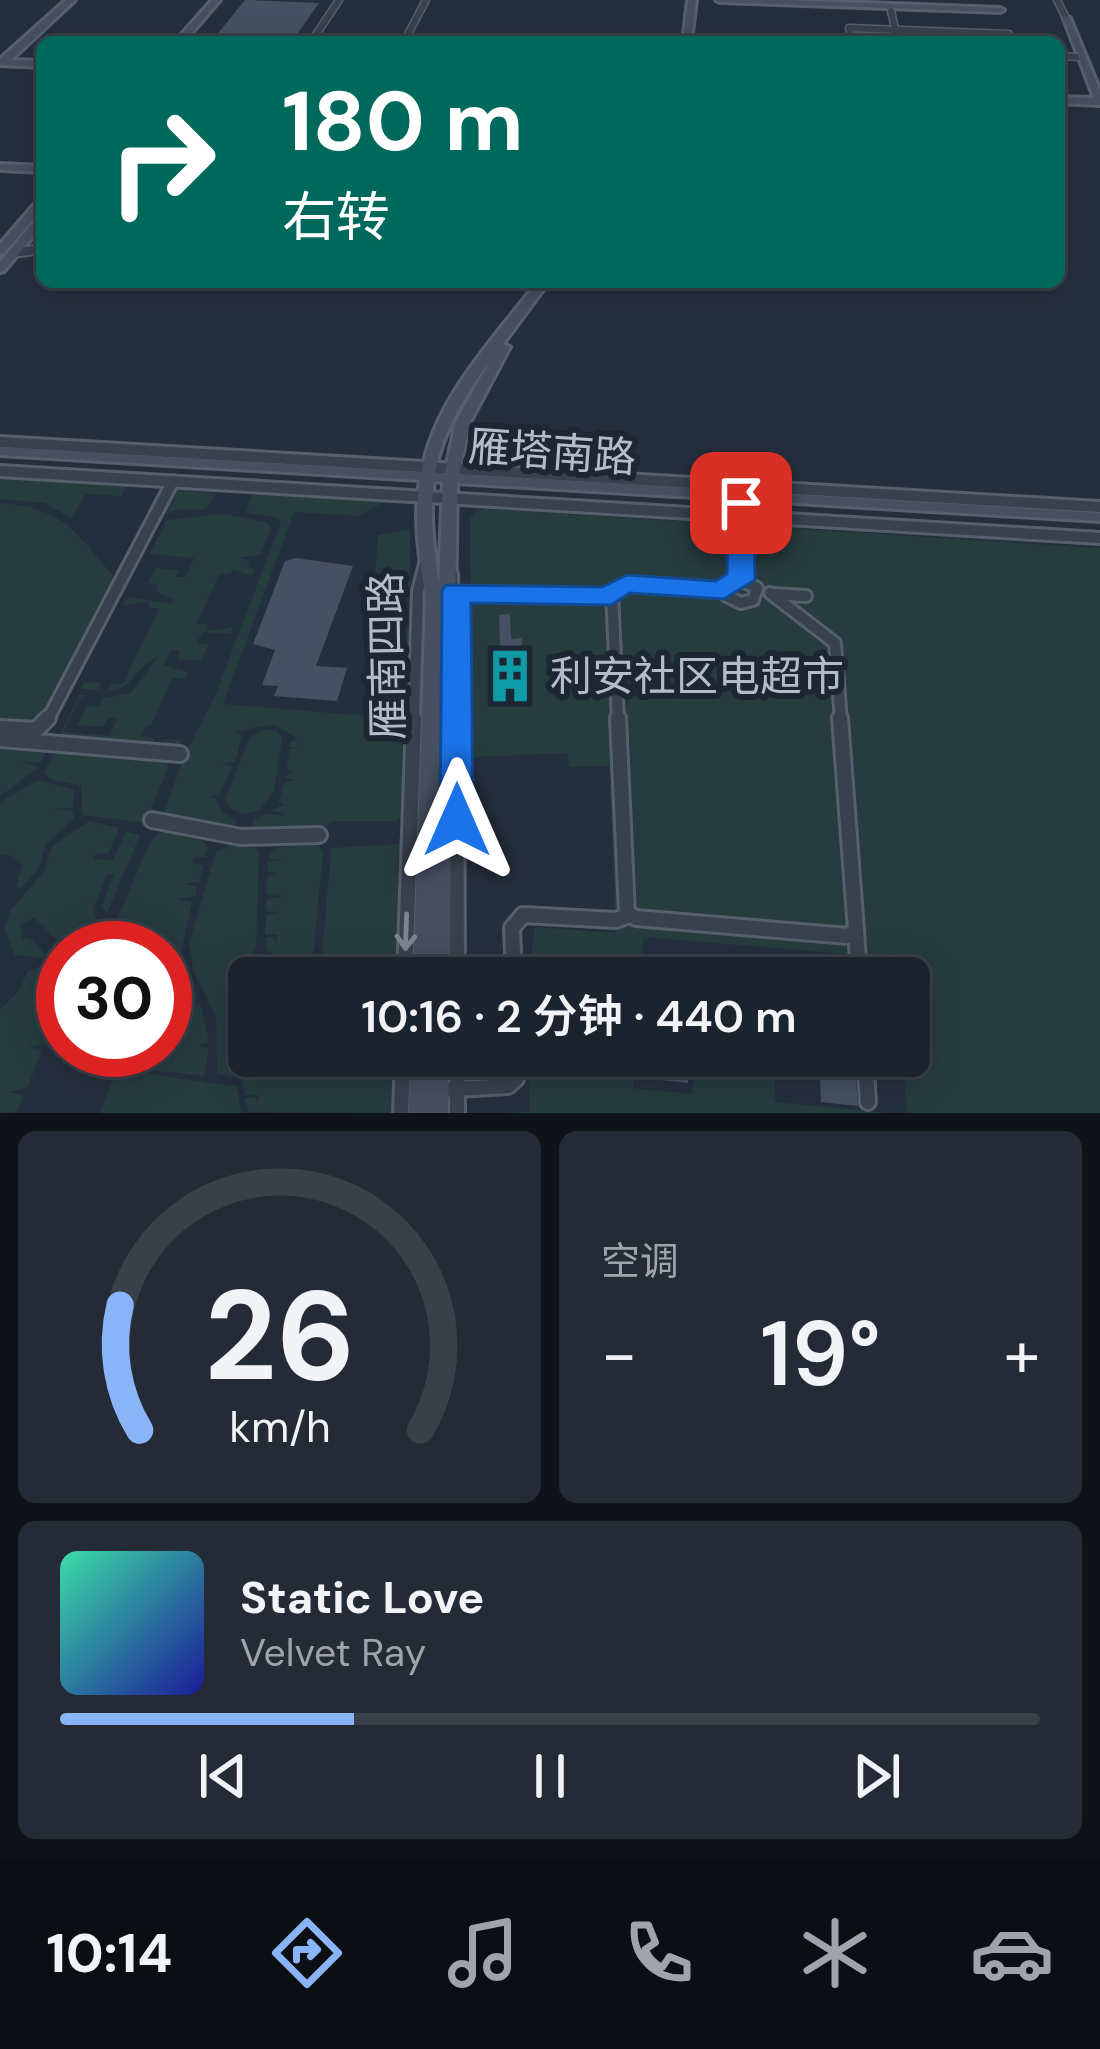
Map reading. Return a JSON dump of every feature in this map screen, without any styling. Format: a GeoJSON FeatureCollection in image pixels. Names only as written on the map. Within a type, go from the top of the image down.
{"type":"FeatureCollection","features":[{"type":"Feature","properties":{"kind":"main road"},"geometry":{"type":"LineString","coordinates":[[2,60],[67,0]]}},
{"type":"Feature","properties":{"kind":"main road"},"geometry":{"type":"LineString","coordinates":[[184,36],[216,0]]}},
{"type":"Feature","properties":{"kind":"main road"},"geometry":{"type":"LineString","coordinates":[[195,36],[226,0]]}},
{"type":"Feature","properties":{"kind":"main road"},"geometry":{"type":"LineString","coordinates":[[692,36],[695,0]]}},
{"type":"Feature","properties":{"kind":"main road"},"geometry":{"type":"LineString","coordinates":[[720,0],[1000,10]]}},
{"type":"Feature","properties":{"kind":"main road"},"geometry":{"type":"LineString","coordinates":[[1065,101],[1100,102],[1066,18]]}},
{"type":"Feature","properties":{"kind":"main road"},"geometry":{"type":"LineString","coordinates":[[2,60],[36,62]]}},
{"type":"Feature","properties":{"kind":"main road"},"geometry":{"type":"LineString","coordinates":[[0,167],[36,170]]}},
{"type":"Feature","properties":{"kind":"main road"},"geometry":{"type":"LineString","coordinates":[[0,269],[36,211]]}},
{"type":"Feature","properties":{"kind":"main road"},"geometry":{"type":"LineString","coordinates":[[7,252],[36,228]]}},
{"type":"Feature","properties":{"kind":"main road","name":"雁南四路"},"geometry":{"type":"LineString","coordinates":[[424,957],[434,598],[425,564],[427,480],[436,437],[452,402],[542,288]]}},
{"type":"Feature","properties":{"kind":"main road","name":"雁南四路"},"geometry":{"type":"LineString","coordinates":[[440,957],[450,482],[464,422],[491,367],[543,288]]}},
{"type":"Feature","properties":{"kind":"main road","name":"雁塔南路"},"geometry":{"type":"LineString","coordinates":[[0,451],[427,480],[741,509],[1100,520]]}},
{"type":"Feature","properties":{"kind":"main road","name":"雁塔南路"},"geometry":{"type":"LineString","coordinates":[[450,482],[1100,520]]}},
{"type":"Feature","properties":{"kind":"main road"},"geometry":{"type":"LineString","coordinates":[[420,1113],[421,1077]]}},
{"type":"Feature","properties":{"kind":"street"},"geometry":{"type":"LineString","coordinates":[[315,36],[339,0]]}},
{"type":"Feature","properties":{"kind":"street"},"geometry":{"type":"LineString","coordinates":[[407,36],[426,0]]}},
{"type":"Feature","properties":{"kind":"street"},"geometry":{"type":"LineString","coordinates":[[1057,0],[1066,18]]}},
{"type":"Feature","properties":{"kind":"street"},"geometry":{"type":"LineString","coordinates":[[891,11],[897,36]]}},
{"type":"Feature","properties":{"kind":"street"},"geometry":{"type":"LineString","coordinates":[[850,36],[849,28],[1010,36]]}},
{"type":"Feature","properties":{"kind":"street"},"geometry":{"type":"LineString","coordinates":[[1065,56],[1078,57]]}},
{"type":"Feature","properties":{"kind":"street"},"geometry":{"type":"LineString","coordinates":[[0,470],[140,464],[173,482],[427,480]]}},
{"type":"Feature","properties":{"kind":"street"},"geometry":{"type":"LineString","coordinates":[[0,728],[35,730],[45,724],[173,482]]}},
{"type":"Feature","properties":{"kind":"street"},"geometry":{"type":"LineString","coordinates":[[450,482],[1100,507]]}},
{"type":"Feature","properties":{"kind":"street"},"geometry":{"type":"LineString","coordinates":[[741,580],[741,509],[1100,538]]}},
{"type":"Feature","properties":{"kind":"street"},"geometry":{"type":"LineString","coordinates":[[449,563],[456,591],[457,957]]}},
{"type":"Feature","properties":{"kind":"street"},"geometry":{"type":"LineString","coordinates":[[406,957],[418,591],[425,564]]}},
{"type":"Feature","properties":{"kind":"street"},"geometry":{"type":"LineString","coordinates":[[724,590],[728,583],[741,580],[835,643],[858,957]]}},
{"type":"Feature","properties":{"kind":"street"},"geometry":{"type":"LineString","coordinates":[[629,915],[611,596],[614,589],[627,584],[724,590]]}},
{"type":"Feature","properties":{"kind":"street"},"geometry":{"type":"LineString","coordinates":[[724,590],[728,599],[741,603],[764,593],[806,596]]}},
{"type":"Feature","properties":{"kind":"street"},"geometry":{"type":"LineString","coordinates":[[456,591],[482,596],[611,596]]}},
{"type":"Feature","properties":{"kind":"street"},"geometry":{"type":"LineString","coordinates":[[0,739],[180,754]]}},
{"type":"Feature","properties":{"kind":"street"},"geometry":{"type":"LineString","coordinates":[[152,820],[241,837],[319,835]]}},
{"type":"Feature","properties":{"kind":"street"},"geometry":{"type":"LineString","coordinates":[[513,957],[512,928],[523,915],[613,920],[629,915],[845,936],[856,930]]}},
{"type":"Feature","properties":{"kind":"street"},"geometry":{"type":"LineString","coordinates":[[401,1113],[402,1077]]}},
{"type":"Feature","properties":{"kind":"street"},"geometry":{"type":"LineString","coordinates":[[457,1113],[444,1097],[512,1084],[513,1077]]}},
{"type":"Feature","properties":{"kind":"street"},"geometry":{"type":"LineString","coordinates":[[866,1077],[868,1102]]}},
{"type":"Feature","properties":{"kind":"green space"},"geometry":{"type":"Polygon","coordinates":[[[0,477],[127,485],[121,496],[86,494],[71,518],[45,503],[0,499],[0,477]]]}},
{"type":"Feature","properties":{"kind":"green space"},"geometry":{"type":"Polygon","coordinates":[[[174,489],[215,494],[206,509],[175,510],[162,516],[42,738],[36,733],[174,489]]]}},
{"type":"Feature","properties":{"kind":"green space"},"geometry":{"type":"Polygon","coordinates":[[[251,496],[385,501],[359,516],[294,512],[223,704],[366,716],[368,695],[397,696],[400,630],[409,631],[403,815],[397,821],[334,821],[318,830],[258,831],[252,824],[258,817],[285,815],[272,810],[284,805],[278,802],[285,782],[295,780],[285,778],[294,771],[287,769],[289,750],[299,748],[290,747],[290,742],[298,739],[273,724],[234,732],[242,736],[235,762],[222,763],[233,767],[219,795],[209,797],[216,798],[222,812],[237,821],[234,828],[223,830],[164,812],[185,754],[215,696],[281,522],[277,517],[246,513],[251,496]]]}},
{"type":"Feature","properties":{"kind":"green space"},"geometry":{"type":"Polygon","coordinates":[[[0,503],[56,517],[116,579],[41,723],[0,724],[0,503]]]}},
{"type":"Feature","properties":{"kind":"green space"},"geometry":{"type":"Polygon","coordinates":[[[476,511],[1100,548],[1100,1113],[907,1113],[904,1077],[930,1077],[930,957],[644,937],[642,957],[531,957],[535,927],[616,933],[609,766],[569,767],[567,753],[473,757],[470,519],[476,511]]]}},
{"type":"Feature","properties":{"kind":"green space"},"geometry":{"type":"Polygon","coordinates":[[[222,514],[265,522],[271,527],[261,554],[240,558],[250,561],[247,568],[255,569],[252,576],[233,569],[230,574],[219,574],[197,623],[208,625],[207,631],[233,627],[230,634],[202,632],[197,643],[209,644],[201,661],[177,659],[180,651],[171,650],[164,665],[188,672],[185,678],[172,678],[151,726],[141,736],[154,738],[152,745],[58,738],[80,695],[88,695],[80,698],[63,732],[110,736],[117,719],[108,718],[103,727],[77,725],[87,706],[99,707],[103,698],[131,693],[158,657],[122,687],[107,690],[111,684],[123,684],[159,609],[148,607],[149,601],[123,605],[128,597],[170,604],[175,600],[156,592],[158,584],[148,583],[156,568],[179,570],[176,577],[185,577],[194,558],[150,554],[167,520],[222,514]]]}},
{"type":"Feature","properties":{"kind":"green space"},"geometry":{"type":"Polygon","coordinates":[[[410,530],[410,590],[374,588],[378,535],[410,530]]]}},
{"type":"Feature","properties":{"kind":"green space"},"geometry":{"type":"Polygon","coordinates":[[[84,682],[101,683],[98,689],[107,690],[81,688],[84,682]]]}},
{"type":"Feature","properties":{"kind":"green space"},"geometry":{"type":"Polygon","coordinates":[[[264,729],[277,731],[282,739],[274,790],[260,810],[243,814],[229,808],[226,798],[249,738],[264,729]]]}},
{"type":"Feature","properties":{"kind":"green space"},"geometry":{"type":"Polygon","coordinates":[[[165,739],[183,740],[177,747],[161,746],[165,739]]]}},
{"type":"Feature","properties":{"kind":"green space"},"geometry":{"type":"Polygon","coordinates":[[[0,743],[46,751],[41,763],[20,762],[39,767],[0,796],[0,743]]]}},
{"type":"Feature","properties":{"kind":"green space"},"geometry":{"type":"Polygon","coordinates":[[[63,748],[167,760],[168,769],[145,823],[82,815],[81,786],[52,780],[44,773],[55,752],[63,748]]]}},
{"type":"Feature","properties":{"kind":"green space"},"geometry":{"type":"Polygon","coordinates":[[[38,780],[74,790],[73,808],[54,809],[73,811],[74,819],[46,844],[38,870],[20,889],[16,886],[23,865],[12,856],[0,855],[0,802],[38,780]]]}},
{"type":"Feature","properties":{"kind":"green space"},"geometry":{"type":"Polygon","coordinates":[[[89,821],[119,828],[108,854],[96,853],[94,859],[113,860],[126,831],[140,835],[107,913],[102,906],[114,875],[107,874],[93,909],[97,921],[38,921],[34,917],[20,926],[22,938],[36,943],[36,957],[14,955],[5,927],[10,911],[44,872],[52,846],[89,821]]]}},
{"type":"Feature","properties":{"kind":"green space"},"geometry":{"type":"Polygon","coordinates":[[[159,833],[199,837],[208,847],[205,857],[195,857],[192,863],[203,866],[199,882],[184,884],[197,886],[195,896],[179,899],[192,902],[188,921],[116,921],[149,844],[159,833]]]}},
{"type":"Feature","properties":{"kind":"green space"},"geometry":{"type":"Polygon","coordinates":[[[240,842],[255,846],[259,854],[256,947],[252,957],[228,957],[230,1078],[217,1073],[216,1017],[192,964],[192,934],[216,852],[240,842]]]}},
{"type":"Feature","properties":{"kind":"green space"},"geometry":{"type":"Polygon","coordinates":[[[316,842],[323,852],[313,957],[262,957],[273,954],[265,950],[266,938],[274,937],[277,944],[277,935],[265,934],[266,915],[278,912],[267,911],[266,900],[284,896],[267,895],[267,877],[276,873],[268,872],[267,862],[282,860],[269,859],[269,854],[282,844],[316,842]]]}},
{"type":"Feature","properties":{"kind":"green space"},"geometry":{"type":"Polygon","coordinates":[[[399,844],[397,957],[322,957],[331,848],[399,844]]]}},
{"type":"Feature","properties":{"kind":"green space"},"geometry":{"type":"Polygon","coordinates":[[[36,968],[36,1046],[29,1047],[36,1049],[36,1065],[27,1088],[9,1092],[23,1095],[17,1112],[0,1113],[0,1010],[18,992],[28,971],[36,968]]]}},
{"type":"Feature","properties":{"kind":"green space"},"geometry":{"type":"Polygon","coordinates":[[[192,1004],[201,1005],[209,1042],[198,1046],[209,1049],[204,1076],[192,1075],[192,1004]]]}},
{"type":"Feature","properties":{"kind":"green space"},"geometry":{"type":"Polygon","coordinates":[[[113,1077],[172,1077],[237,1085],[241,1113],[100,1113],[113,1077]]]}},
{"type":"Feature","properties":{"kind":"green space"},"geometry":{"type":"Polygon","coordinates":[[[245,1077],[394,1077],[393,1113],[249,1112],[244,1099],[256,1097],[257,1106],[259,1095],[245,1095],[245,1077]]]}},
{"type":"Feature","properties":{"kind":"green space"},"geometry":{"type":"Polygon","coordinates":[[[528,1077],[634,1077],[633,1088],[692,1094],[693,1077],[774,1077],[775,1102],[891,1113],[507,1113],[530,1111],[528,1077]]]}},
{"type":"Feature","properties":{"kind":"building"},"geometry":{"type":"Polygon","coordinates":[[[245,0],[319,3],[296,36],[216,36],[245,0]]]}},
{"type":"Feature","properties":{"kind":"building"},"geometry":{"type":"Polygon","coordinates":[[[296,558],[353,566],[316,666],[347,668],[337,701],[274,696],[278,686],[262,685],[275,650],[253,644],[285,561],[296,558]]]}},
{"type":"Feature","properties":{"kind":"building","name":"利安社区电超市"},"geometry":{"type":"Polygon","coordinates":[[[510,614],[511,639],[522,638],[521,701],[502,702],[499,615],[510,614]]]}},
{"type":"Feature","properties":{"kind":"building"},"geometry":{"type":"Polygon","coordinates":[[[660,1077],[688,1077],[688,1083],[660,1077]]]}},
{"type":"Feature","properties":{"kind":"building"},"geometry":{"type":"Polygon","coordinates":[[[820,1077],[856,1077],[858,1106],[821,1102],[820,1077]]]}},
{"type":"Feature","properties":{"kind":"place","name":"利安社区电超市"},"geometry":{"type":"Point","coordinates":[510,676]}},
{"type":"Feature","properties":{"kind":"route"},"geometry":{"type":"LineString","coordinates":[[457,820],[456,591],[482,596],[611,596],[614,589],[627,584],[724,590],[728,583],[741,580],[741,503]]}}]}
